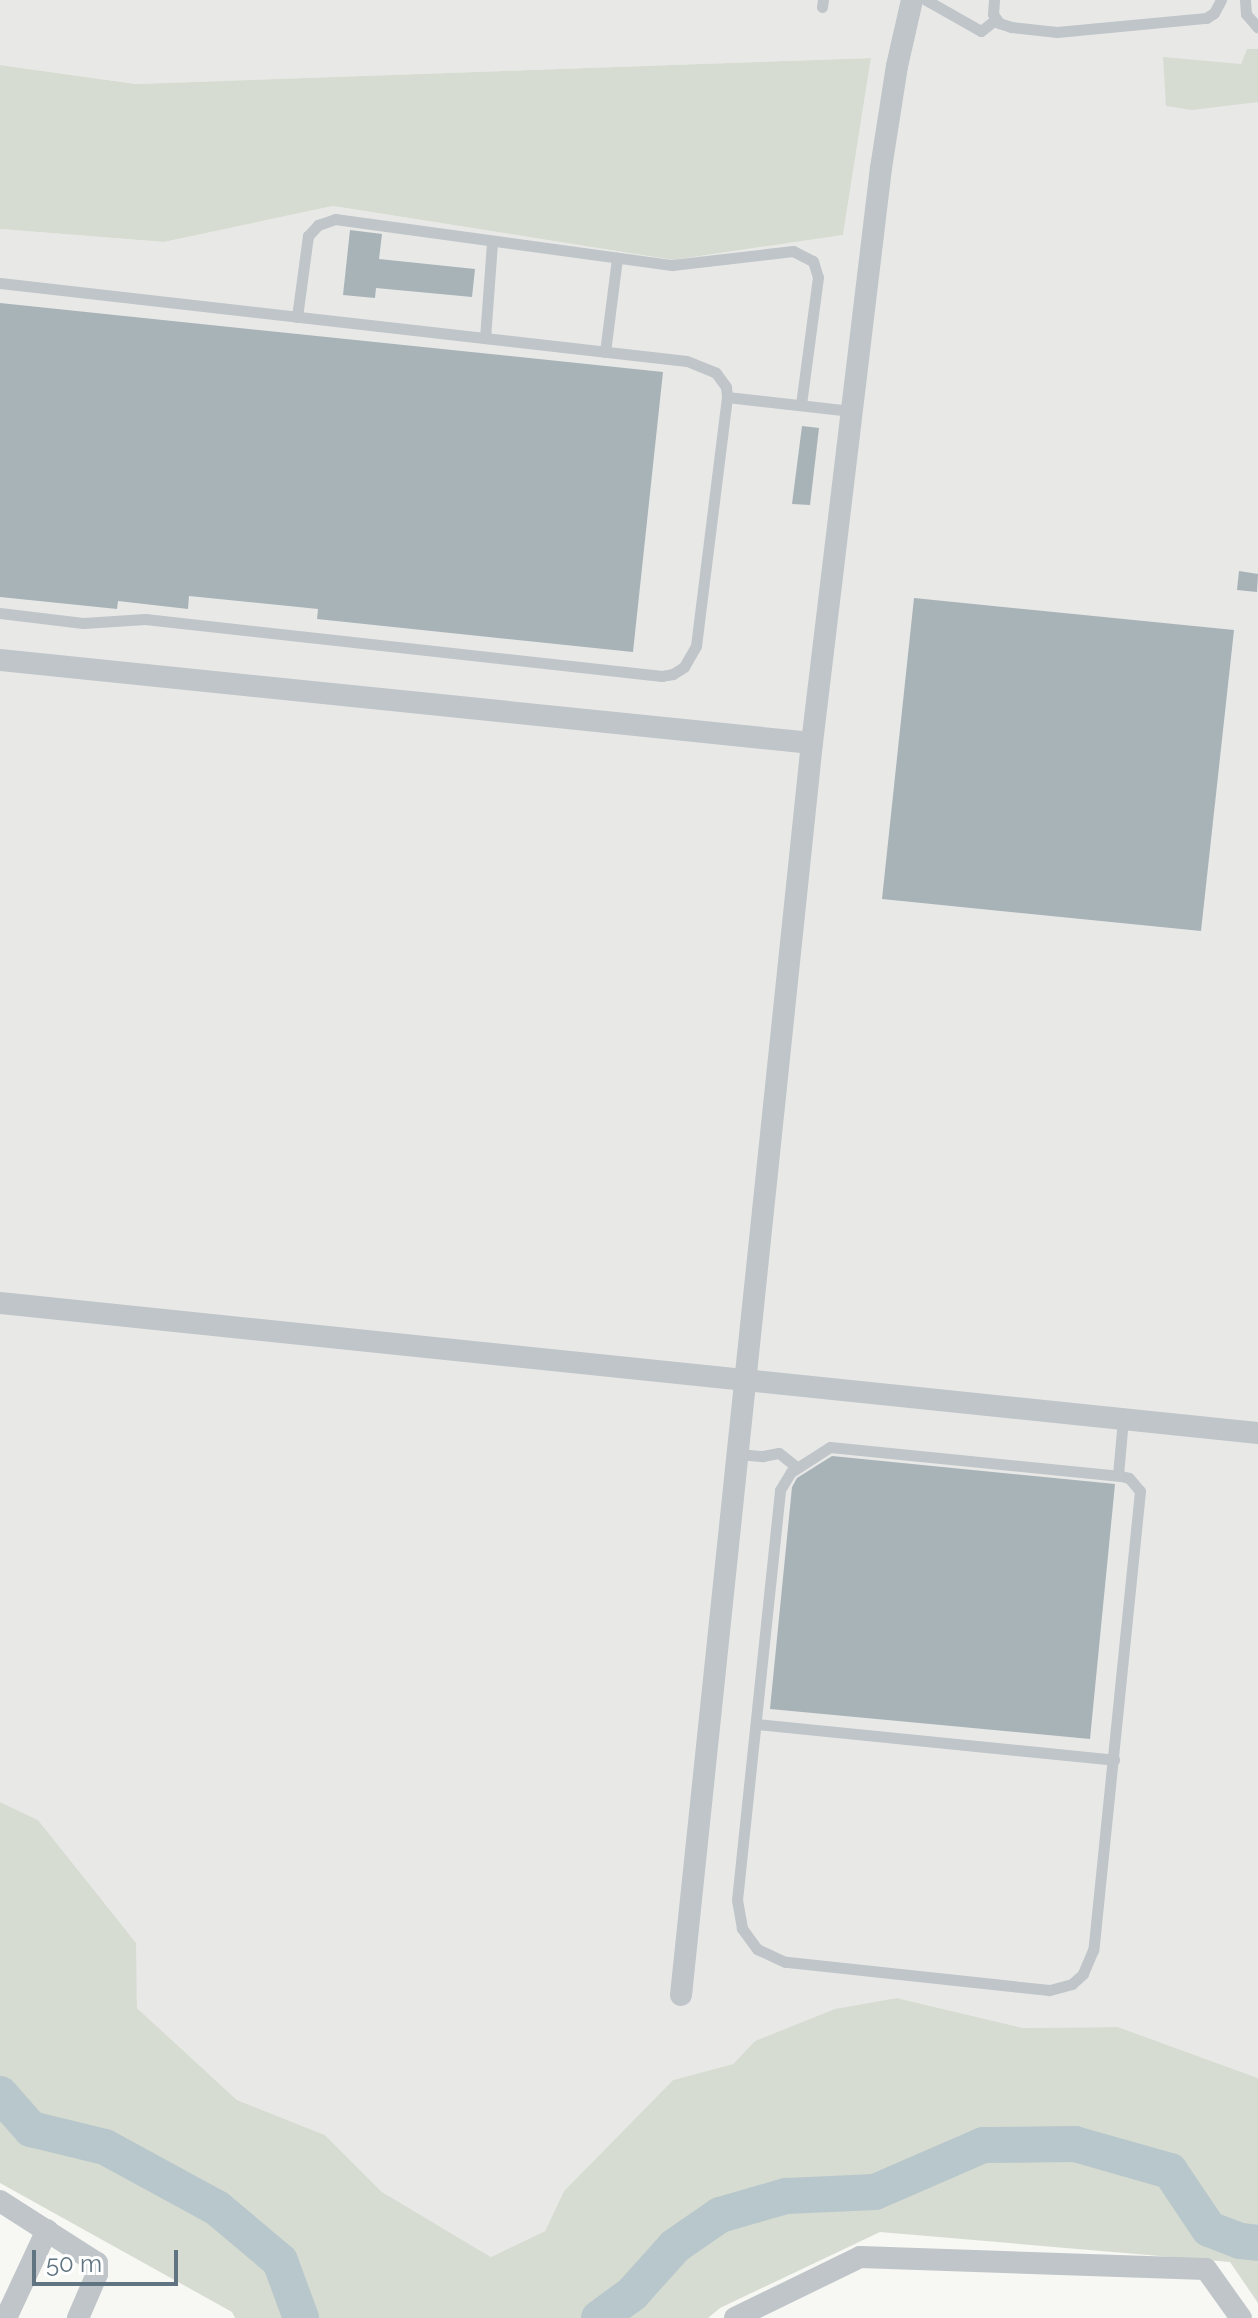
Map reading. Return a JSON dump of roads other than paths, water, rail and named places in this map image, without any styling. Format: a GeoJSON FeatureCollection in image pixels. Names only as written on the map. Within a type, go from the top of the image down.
{"type":"FeatureCollection","features":[{"type":"Feature","properties":{"kind":"street"},"geometry":{"type":"LineString","coordinates":[[681,1995],[812,743],[881,168],[897,66],[912,0]]}},
{"type":"Feature","properties":{"kind":"street"},"geometry":{"type":"LineString","coordinates":[[0,660],[812,743]]}},
{"type":"Feature","properties":{"kind":"street"},"geometry":{"type":"LineString","coordinates":[[0,1303],[1258,1433]]}},
{"type":"Feature","properties":{"kind":"street"},"geometry":{"type":"LineString","coordinates":[[0,2201],[97,2263],[97,2274],[78,2318]]}},
{"type":"Feature","properties":{"kind":"street"},"geometry":{"type":"LineString","coordinates":[[6,2318],[47,2230]]}},
{"type":"Feature","properties":{"kind":"street"},"geometry":{"type":"LineString","coordinates":[[741,2317],[860,2257],[1206,2269],[1241,2318]]}},
{"type":"Feature","properties":{"kind":"lane"},"geometry":{"type":"LineString","coordinates":[[926,0],[981,31],[995,20]]}},
{"type":"Feature","properties":{"kind":"lane"},"geometry":{"type":"LineString","coordinates":[[994,0],[995,20]]}},
{"type":"Feature","properties":{"kind":"lane"},"geometry":{"type":"LineString","coordinates":[[995,20],[1011,27],[1057,32],[1206,18],[1214,13],[1221,0]]}},
{"type":"Feature","properties":{"kind":"lane"},"geometry":{"type":"LineString","coordinates":[[1245,0],[1246,14],[1258,28]]}},
{"type":"Feature","properties":{"kind":"lane"},"geometry":{"type":"LineString","coordinates":[[297,317],[308,236],[318,225],[343,219],[492,243],[683,264],[787,251],[810,257],[818,277],[801,405]]}},
{"type":"Feature","properties":{"kind":"lane"},"geometry":{"type":"LineString","coordinates":[[485,338],[492,243]]}},
{"type":"Feature","properties":{"kind":"lane"},"geometry":{"type":"LineString","coordinates":[[605,352],[617,258]]}},
{"type":"Feature","properties":{"kind":"lane"},"geometry":{"type":"LineString","coordinates":[[0,283],[700,365],[722,379],[727,397],[696,646],[684,667],[673,674],[662,676],[145,619],[83,623],[0,613]]}},
{"type":"Feature","properties":{"kind":"lane"},"geometry":{"type":"LineString","coordinates":[[727,397],[851,411]]}},
{"type":"Feature","properties":{"kind":"lane"},"geometry":{"type":"LineString","coordinates":[[1118,1475],[1123,1419]]}},
{"type":"Feature","properties":{"kind":"lane"},"geometry":{"type":"LineString","coordinates":[[830,1447],[1118,1475],[1136,1484],[1141,1502],[1091,1958],[1077,1980],[1049,1990],[785,1962],[757,1949],[742,1928],[737,1900],[780,1490],[786,1476],[830,1447]]}},
{"type":"Feature","properties":{"kind":"lane"},"geometry":{"type":"LineString","coordinates":[[738,1454],[763,1456],[779,1453],[796,1467]]}},
{"type":"Feature","properties":{"kind":"lane"},"geometry":{"type":"LineString","coordinates":[[756,1724],[1114,1760]]}},
{"type":"Feature","properties":{"kind":"waterway"},"geometry":{"type":"LineString","coordinates":[[0,2094],[31,2129],[105,2147],[217,2208],[280,2261],[301,2318]]}},
{"type":"Feature","properties":{"kind":"waterway"},"geometry":{"type":"LineString","coordinates":[[599,2318],[632,2294],[675,2246],[720,2215],[786,2196],[875,2192],[983,2145],[1075,2144],[1170,2171],[1209,2229],[1240,2241],[1258,2243]]}}]}
